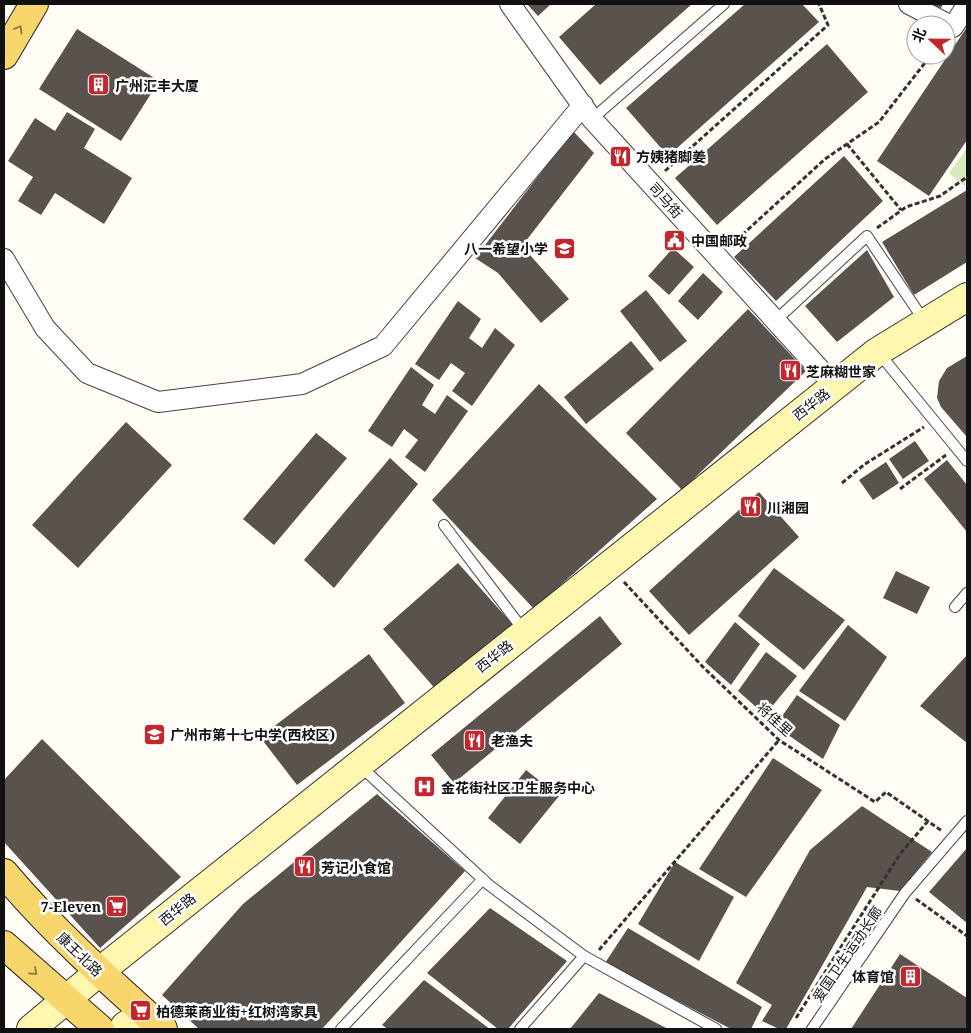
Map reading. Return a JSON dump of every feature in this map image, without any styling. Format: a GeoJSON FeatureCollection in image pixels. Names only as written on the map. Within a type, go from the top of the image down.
{"type":"FeatureCollection","features":[{"type":"Feature","properties":{"kind":"main road"},"geometry":{"type":"LineString","coordinates":[[4,55],[34,4]]}},
{"type":"Feature","properties":{"kind":"main road","name":"康王北路"},"geometry":{"type":"LineString","coordinates":[[4,873],[34,908],[98,972],[159,1026]]}},
{"type":"Feature","properties":{"kind":"main road"},"geometry":{"type":"LineString","coordinates":[[4,945],[100,1029]]}},
{"type":"Feature","properties":{"kind":"street","name":"司马街"},"geometry":{"type":"LineString","coordinates":[[510,4],[587,112],[835,386]]}},
{"type":"Feature","properties":{"kind":"street"},"geometry":{"type":"LineString","coordinates":[[909,4],[953,27],[967,5]]}},
{"type":"Feature","properties":{"kind":"street"},"geometry":{"type":"LineString","coordinates":[[4,259],[45,328],[86,373],[158,402],[302,384],[383,346],[587,112]]}},
{"type":"Feature","properties":{"kind":"street","name":"西华路"},"geometry":{"type":"LineString","coordinates":[[31,1029],[98,972],[877,352],[967,297]]}},
{"type":"Feature","properties":{"kind":"street"},"geometry":{"type":"LineString","coordinates":[[124,1029],[125,1026],[134,1020],[159,1026]]}},
{"type":"Feature","properties":{"kind":"lane"},"geometry":{"type":"LineString","coordinates":[[587,112],[724,4]]}},
{"type":"Feature","properties":{"kind":"lane"},"geometry":{"type":"LineString","coordinates":[[775,321],[867,236],[925,323]]}},
{"type":"Feature","properties":{"kind":"lane"},"geometry":{"type":"LineString","coordinates":[[877,352],[967,461]]}},
{"type":"Feature","properties":{"kind":"lane"},"geometry":{"type":"LineString","coordinates":[[444,525],[524,632]]}},
{"type":"Feature","properties":{"kind":"lane"},"geometry":{"type":"LineString","coordinates":[[955,608],[967,593]]}},
{"type":"Feature","properties":{"kind":"lane"},"geometry":{"type":"LineString","coordinates":[[358,764],[483,879],[587,958],[716,1029]]}},
{"type":"Feature","properties":{"kind":"lane","name":"爱国卫生运动长廊"},"geometry":{"type":"LineString","coordinates":[[812,1029],[905,893],[967,821]]}},
{"type":"Feature","properties":{"kind":"lane"},"geometry":{"type":"LineString","coordinates":[[341,1029],[483,879]]}},
{"type":"Feature","properties":{"kind":"lane"},"geometry":{"type":"LineString","coordinates":[[520,1029],[587,958]]}},
{"type":"Feature","properties":{"kind":"path"},"geometry":{"type":"LineString","coordinates":[[651,184],[828,26],[819,4]]}},
{"type":"Feature","properties":{"kind":"path"},"geometry":{"type":"LineString","coordinates":[[717,257],[826,159],[879,122],[924,65]]}},
{"type":"Feature","properties":{"kind":"path"},"geometry":{"type":"LineString","coordinates":[[847,144],[901,210]]}},
{"type":"Feature","properties":{"kind":"path"},"geometry":{"type":"LineString","coordinates":[[867,236],[906,206],[940,196],[967,177]]}},
{"type":"Feature","properties":{"kind":"path"},"geometry":{"type":"LineString","coordinates":[[842,483],[865,464],[933,421]]}},
{"type":"Feature","properties":{"kind":"path"},"geometry":{"type":"LineString","coordinates":[[900,488],[956,448]]}},
{"type":"Feature","properties":{"kind":"path","name":"将佳里"},"geometry":{"type":"LineString","coordinates":[[609,565],[703,667],[779,740],[875,802],[886,792],[952,838]]}},
{"type":"Feature","properties":{"kind":"path"},"geometry":{"type":"LineString","coordinates":[[587,958],[779,740]]}},
{"type":"Feature","properties":{"kind":"path"},"geometry":{"type":"LineString","coordinates":[[796,1018],[900,854],[928,821]]}},
{"type":"Feature","properties":{"kind":"path"},"geometry":{"type":"LineString","coordinates":[[905,893],[922,902],[967,936]]}},
{"type":"Feature","properties":{"kind":"green space"},"geometry":{"type":"Polygon","coordinates":[[[967,148],[967,184],[964,186],[949,173],[967,148]]]}},
{"type":"Feature","properties":{"kind":"building"},"geometry":{"type":"Polygon","coordinates":[[[527,4],[551,4],[538,16],[527,4]]]}},
{"type":"Feature","properties":{"kind":"building"},"geometry":{"type":"Polygon","coordinates":[[[596,4],[692,4],[600,85],[559,37],[596,4]]]}},
{"type":"Feature","properties":{"kind":"building"},"geometry":{"type":"Polygon","coordinates":[[[745,4],[802,4],[819,22],[668,156],[626,108],[745,4]]]}},
{"type":"Feature","properties":{"kind":"building"},"geometry":{"type":"Polygon","coordinates":[[[930,4],[943,4],[941,8],[930,4]]]}},
{"type":"Feature","properties":{"kind":"building"},"geometry":{"type":"Polygon","coordinates":[[[967,27],[967,140],[929,196],[877,161],[941,65],[956,65],[956,43],[967,27]]]}},
{"type":"Feature","properties":{"kind":"building","name":"广州汇丰大厦"},"geometry":{"type":"Polygon","coordinates":[[[77,29],[159,81],[121,141],[39,89],[77,29]]]}},
{"type":"Feature","properties":{"kind":"building"},"geometry":{"type":"Polygon","coordinates":[[[827,44],[868,92],[717,225],[675,178],[827,44]]]}},
{"type":"Feature","properties":{"kind":"building"},"geometry":{"type":"Polygon","coordinates":[[[67,112],[95,129],[84,148],[132,178],[104,224],[55,193],[41,215],[18,201],[33,177],[8,161],[35,118],[55,131],[67,112]]]}},
{"type":"Feature","properties":{"kind":"building"},"geometry":{"type":"Polygon","coordinates":[[[573,131],[594,153],[522,246],[569,299],[541,323],[498,273],[475,258],[573,131]]]}},
{"type":"Feature","properties":{"kind":"building"},"geometry":{"type":"Polygon","coordinates":[[[844,156],[883,201],[776,301],[734,257],[844,156]]]}},
{"type":"Feature","properties":{"kind":"building"},"geometry":{"type":"Polygon","coordinates":[[[967,190],[967,262],[914,295],[882,242],[967,190]]]}},
{"type":"Feature","properties":{"kind":"building"},"geometry":{"type":"Polygon","coordinates":[[[673,248],[694,267],[669,295],[648,276],[673,248]]]}},
{"type":"Feature","properties":{"kind":"building"},"geometry":{"type":"Polygon","coordinates":[[[867,250],[894,297],[837,342],[805,306],[867,250]]]}},
{"type":"Feature","properties":{"kind":"building"},"geometry":{"type":"Polygon","coordinates":[[[703,273],[723,292],[698,320],[678,301],[703,273]]]}},
{"type":"Feature","properties":{"kind":"building"},"geometry":{"type":"Polygon","coordinates":[[[646,290],[687,341],[660,362],[620,311],[646,290]]]}},
{"type":"Feature","properties":{"kind":"building"},"geometry":{"type":"Polygon","coordinates":[[[458,301],[481,319],[469,338],[482,348],[495,328],[515,345],[472,406],[452,391],[465,373],[451,363],[439,380],[415,364],[458,301]]]}},
{"type":"Feature","properties":{"kind":"building"},"geometry":{"type":"Polygon","coordinates":[[[748,309],[806,371],[682,490],[626,433],[748,309]]]}},
{"type":"Feature","properties":{"kind":"building"},"geometry":{"type":"Polygon","coordinates":[[[631,341],[654,369],[586,424],[564,397],[631,341]]]}},
{"type":"Feature","properties":{"kind":"building"},"geometry":{"type":"Polygon","coordinates":[[[967,356],[967,437],[941,407],[937,398],[939,381],[947,368],[967,356]]]}},
{"type":"Feature","properties":{"kind":"building"},"geometry":{"type":"Polygon","coordinates":[[[411,367],[434,385],[422,405],[435,414],[447,395],[468,411],[425,472],[405,457],[418,440],[404,429],[392,447],[368,431],[411,367]]]}},
{"type":"Feature","properties":{"kind":"building"},"geometry":{"type":"Polygon","coordinates":[[[539,384],[657,499],[534,609],[432,500],[539,384]]]}},
{"type":"Feature","properties":{"kind":"building"},"geometry":{"type":"Polygon","coordinates":[[[126,422],[172,465],[78,568],[32,525],[126,422]]]}},
{"type":"Feature","properties":{"kind":"building"},"geometry":{"type":"Polygon","coordinates":[[[316,433],[347,458],[274,545],[243,519],[316,433]]]}},
{"type":"Feature","properties":{"kind":"building"},"geometry":{"type":"Polygon","coordinates":[[[915,441],[929,461],[903,479],[889,459],[915,441]]]}},
{"type":"Feature","properties":{"kind":"building"},"geometry":{"type":"Polygon","coordinates":[[[390,458],[418,484],[334,588],[304,560],[390,458]]]}},
{"type":"Feature","properties":{"kind":"building"},"geometry":{"type":"Polygon","coordinates":[[[947,460],[967,485],[967,532],[924,479],[947,460]]]}},
{"type":"Feature","properties":{"kind":"building"},"geometry":{"type":"Polygon","coordinates":[[[886,462],[899,483],[873,500],[859,480],[886,462]]]}},
{"type":"Feature","properties":{"kind":"building"},"geometry":{"type":"Polygon","coordinates":[[[759,492],[799,537],[689,635],[649,591],[759,492]]]}},
{"type":"Feature","properties":{"kind":"building"},"geometry":{"type":"Polygon","coordinates":[[[458,563],[513,625],[438,692],[383,629],[458,563]]]}},
{"type":"Feature","properties":{"kind":"building"},"geometry":{"type":"Polygon","coordinates":[[[774,568],[845,620],[804,670],[738,616],[774,568]]]}},
{"type":"Feature","properties":{"kind":"building"},"geometry":{"type":"Polygon","coordinates":[[[896,571],[930,587],[917,614],[883,598],[896,571]]]}},
{"type":"Feature","properties":{"kind":"building"},"geometry":{"type":"Polygon","coordinates":[[[600,616],[622,644],[454,783],[431,755],[600,616]]]}},
{"type":"Feature","properties":{"kind":"building"},"geometry":{"type":"Polygon","coordinates":[[[735,622],[760,644],[731,685],[705,662],[735,622]]]}},
{"type":"Feature","properties":{"kind":"building"},"geometry":{"type":"Polygon","coordinates":[[[848,625],[887,657],[845,721],[799,691],[848,625]]]}},
{"type":"Feature","properties":{"kind":"building"},"geometry":{"type":"Polygon","coordinates":[[[766,652],[797,676],[765,715],[738,691],[766,652]]]}},
{"type":"Feature","properties":{"kind":"building"},"geometry":{"type":"Polygon","coordinates":[[[369,654],[405,703],[297,785],[260,737],[369,654]]]}},
{"type":"Feature","properties":{"kind":"building"},"geometry":{"type":"Polygon","coordinates":[[[967,655],[967,743],[920,706],[967,655]]]}},
{"type":"Feature","properties":{"kind":"building"},"geometry":{"type":"Polygon","coordinates":[[[797,695],[840,725],[823,759],[775,726],[797,695]]]}},
{"type":"Feature","properties":{"kind":"building"},"geometry":{"type":"Polygon","coordinates":[[[42,739],[181,877],[100,948],[4,842],[4,780],[42,739]]]}},
{"type":"Feature","properties":{"kind":"building"},"geometry":{"type":"Polygon","coordinates":[[[773,758],[822,790],[746,897],[699,869],[773,758]]]}},
{"type":"Feature","properties":{"kind":"building"},"geometry":{"type":"Polygon","coordinates":[[[526,770],[559,796],[520,844],[488,818],[526,770]]]}},
{"type":"Feature","properties":{"kind":"building"},"geometry":{"type":"Polygon","coordinates":[[[377,794],[465,871],[322,1029],[199,1029],[162,995],[243,904],[377,794]]]}},
{"type":"Feature","properties":{"kind":"building"},"geometry":{"type":"Polygon","coordinates":[[[862,806],[932,852],[900,891],[867,887],[786,1029],[779,1029],[762,1021],[772,1005],[736,983],[810,850],[862,806]]]}},
{"type":"Feature","properties":{"kind":"building"},"geometry":{"type":"Polygon","coordinates":[[[967,848],[967,923],[929,892],[967,848]]]}},
{"type":"Feature","properties":{"kind":"building"},"geometry":{"type":"Polygon","coordinates":[[[675,862],[734,897],[699,961],[638,924],[675,862]]]}},
{"type":"Feature","properties":{"kind":"building"},"geometry":{"type":"Polygon","coordinates":[[[490,908],[567,961],[508,1029],[498,1029],[427,973],[490,908]]]}},
{"type":"Feature","properties":{"kind":"building"},"geometry":{"type":"Polygon","coordinates":[[[628,928],[762,1007],[751,1029],[731,1029],[605,963],[628,928]]]}},
{"type":"Feature","properties":{"kind":"building","name":"体育馆"},"geometry":{"type":"Polygon","coordinates":[[[900,954],[967,998],[967,1029],[851,1029],[900,954]]]}},
{"type":"Feature","properties":{"kind":"building"},"geometry":{"type":"Polygon","coordinates":[[[424,980],[490,1029],[388,1029],[382,1025],[424,980]]]}},
{"type":"Feature","properties":{"kind":"building"},"geometry":{"type":"Polygon","coordinates":[[[599,993],[668,1029],[570,1029],[599,993]]]}},
{"type":"Feature","properties":{"kind":"place","name":"广州汇丰大厦"},"geometry":{"type":"Point","coordinates":[99,85]}},
{"type":"Feature","properties":{"kind":"place","name":"方姨猪脚姜"},"geometry":{"type":"Point","coordinates":[620,156]}},
{"type":"Feature","properties":{"kind":"place","name":"中国邮政"},"geometry":{"type":"Point","coordinates":[675,240]}},
{"type":"Feature","properties":{"kind":"place","name":"八一希望小学"},"geometry":{"type":"Point","coordinates":[564,248]}},
{"type":"Feature","properties":{"kind":"place","name":"芝麻糊世家"},"geometry":{"type":"Point","coordinates":[790,371]}},
{"type":"Feature","properties":{"kind":"place","name":"川湘园"},"geometry":{"type":"Point","coordinates":[751,507]}},
{"type":"Feature","properties":{"kind":"place","name":"广州市第十七中学(西校区)"},"geometry":{"type":"Point","coordinates":[154,734]}},
{"type":"Feature","properties":{"kind":"place","name":"老渔夫"},"geometry":{"type":"Point","coordinates":[475,740]}},
{"type":"Feature","properties":{"kind":"place","name":"金花街社区卫生服务中心"},"geometry":{"type":"Point","coordinates":[425,787]}},
{"type":"Feature","properties":{"kind":"place","name":"芳记小食馆"},"geometry":{"type":"Point","coordinates":[305,867]}},
{"type":"Feature","properties":{"kind":"place","name":"7-Eleven"},"geometry":{"type":"Point","coordinates":[117,906]}},
{"type":"Feature","properties":{"kind":"place","name":"体育馆"},"geometry":{"type":"Point","coordinates":[910,976]}},
{"type":"Feature","properties":{"kind":"place","name":"柏德莱商业街+红树湾家具"},"geometry":{"type":"Point","coordinates":[140,1011]}}]}
